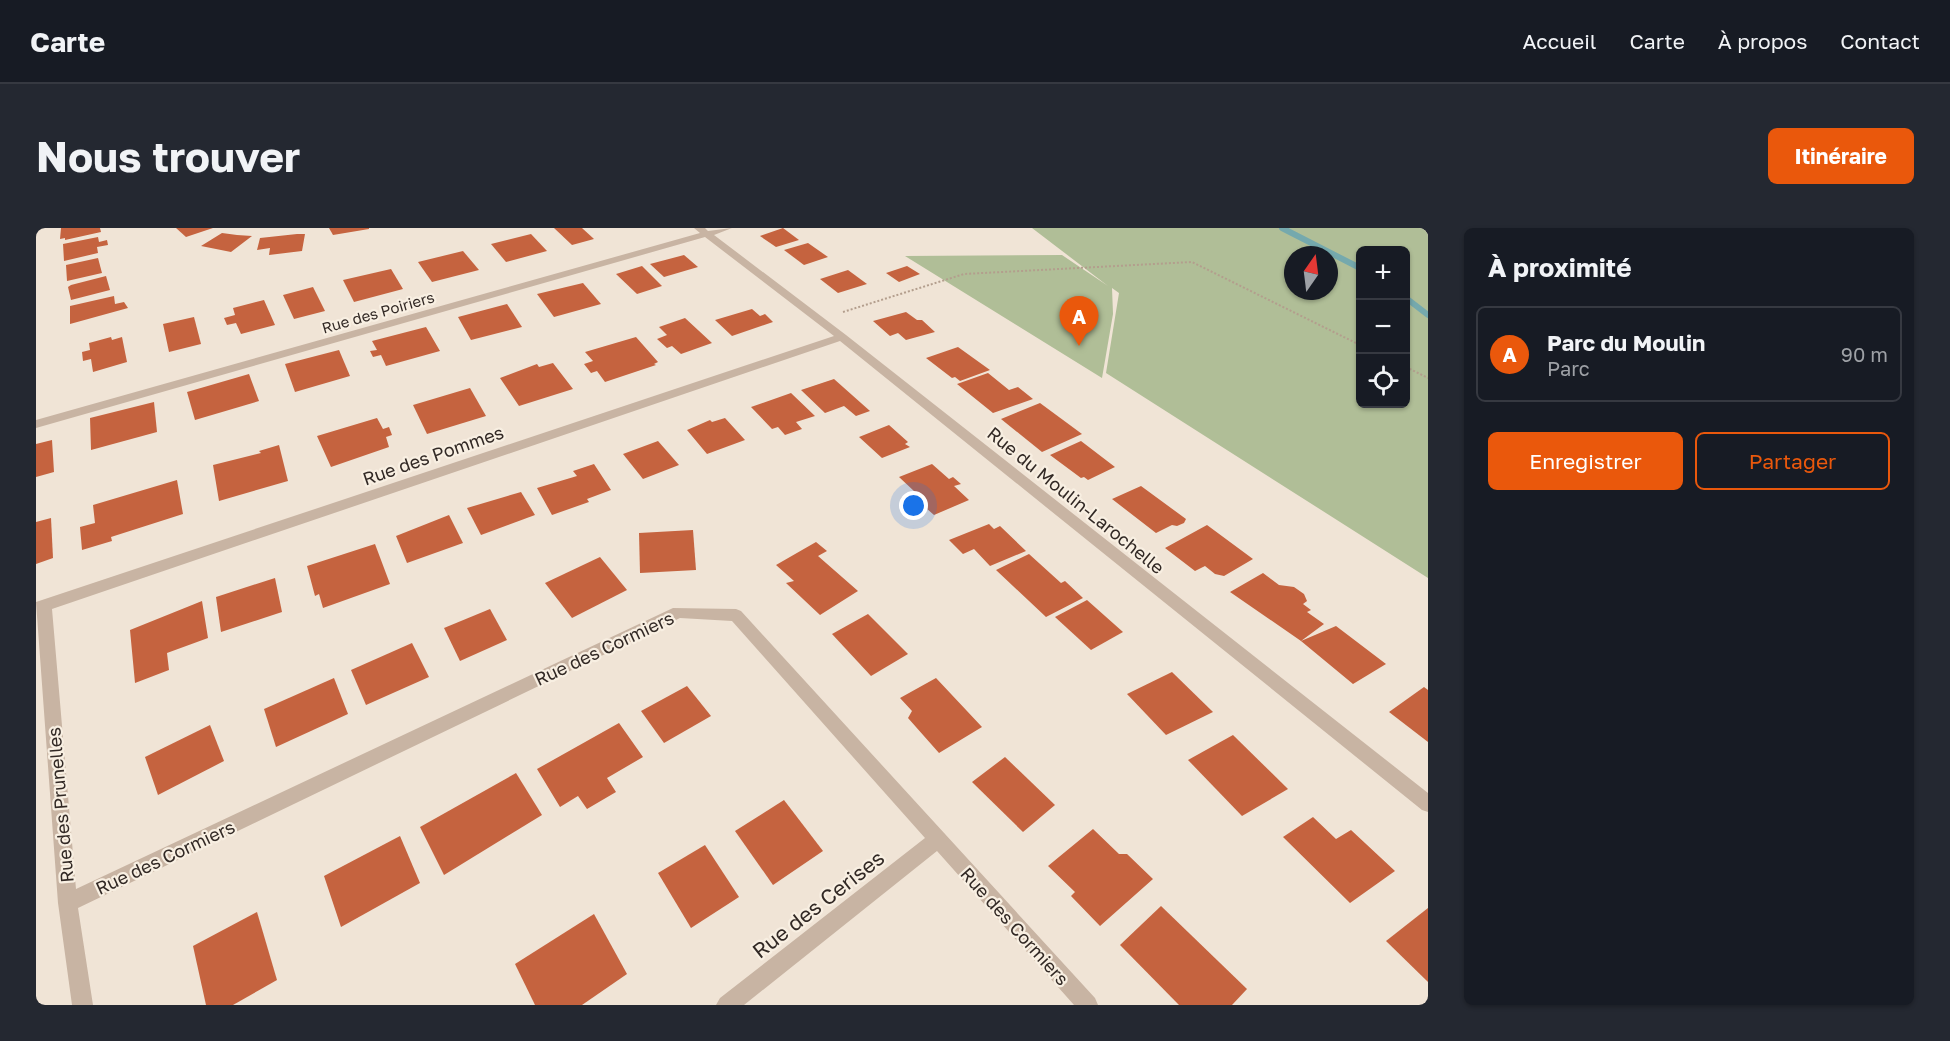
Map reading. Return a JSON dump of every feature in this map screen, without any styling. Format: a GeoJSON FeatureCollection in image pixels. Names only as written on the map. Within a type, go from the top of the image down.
{"type":"FeatureCollection","features":[{"type":"Feature","properties":{"kind":"street","name":"Rue des Poiriers"},"geometry":{"type":"LineString","coordinates":[[36,424],[703,231],[728,228]]}},
{"type":"Feature","properties":{"kind":"street","name":"Rue du Moulin-Larochelle"},"geometry":{"type":"LineString","coordinates":[[703,231],[842,337],[1428,804]]}},
{"type":"Feature","properties":{"kind":"street","name":"Rue des Pommes"},"geometry":{"type":"LineString","coordinates":[[40,607],[842,337]]}},
{"type":"Feature","properties":{"kind":"street","name":"Rue des Prunelles"},"geometry":{"type":"LineString","coordinates":[[40,607],[68,903],[82,1005]]}},
{"type":"Feature","properties":{"kind":"street","name":"Rue des Cormiers"},"geometry":{"type":"LineString","coordinates":[[68,903],[678,612],[736,615],[1088,1005]]}},
{"type":"Feature","properties":{"kind":"street","name":"Rue des Cerises"},"geometry":{"type":"LineString","coordinates":[[727,1005],[938,840]]}},
{"type":"Feature","properties":{"kind":"path"},"geometry":{"type":"LineString","coordinates":[[819,320],[964,274],[1192,262],[1356,343]]}},
{"type":"Feature","properties":{"kind":"path"},"geometry":{"type":"LineString","coordinates":[[1410,369],[1428,378]]}},
{"type":"Feature","properties":{"kind":"green space"},"geometry":{"type":"Polygon","coordinates":[[[1032,228],[1428,228],[1428,578],[1106,373],[1119,293],[1112,288],[1113,314],[1102,378],[905,256],[1062,255],[1108,286],[1032,228]]]}},
{"type":"Feature","properties":{"kind":"building"},"geometry":{"type":"Polygon","coordinates":[[[61,228],[100,228],[101,232],[65,240],[65,238],[60,239],[61,228]]]}},
{"type":"Feature","properties":{"kind":"building"},"geometry":{"type":"Polygon","coordinates":[[[176,228],[213,228],[186,237],[176,228]]]}},
{"type":"Feature","properties":{"kind":"building"},"geometry":{"type":"Polygon","coordinates":[[[329,228],[369,228],[369,229],[333,235],[329,228]]]}},
{"type":"Feature","properties":{"kind":"building"},"geometry":{"type":"Polygon","coordinates":[[[554,228],[582,228],[594,239],[572,245],[554,228]]]}},
{"type":"Feature","properties":{"kind":"building"},"geometry":{"type":"Polygon","coordinates":[[[783,228],[799,240],[776,247],[760,236],[783,228]]]}},
{"type":"Feature","properties":{"kind":"building"},"geometry":{"type":"Polygon","coordinates":[[[222,233],[252,236],[231,252],[201,246],[222,233]]]}},
{"type":"Feature","properties":{"kind":"building"},"geometry":{"type":"Polygon","coordinates":[[[305,234],[302,251],[269,255],[270,248],[257,250],[260,238],[305,234]]]}},
{"type":"Feature","properties":{"kind":"building"},"geometry":{"type":"Polygon","coordinates":[[[531,234],[547,251],[506,262],[491,244],[531,234]]]}},
{"type":"Feature","properties":{"kind":"building"},"geometry":{"type":"Polygon","coordinates":[[[98,237],[99,242],[107,240],[108,245],[97,247],[98,253],[64,261],[63,244],[98,237]]]}},
{"type":"Feature","properties":{"kind":"building"},"geometry":{"type":"Polygon","coordinates":[[[808,243],[828,257],[804,265],[784,250],[808,243]]]}},
{"type":"Feature","properties":{"kind":"building"},"geometry":{"type":"Polygon","coordinates":[[[463,251],[479,270],[432,282],[418,262],[463,251]]]}},
{"type":"Feature","properties":{"kind":"building"},"geometry":{"type":"Polygon","coordinates":[[[684,255],[698,267],[664,277],[650,264],[684,255]]]}},
{"type":"Feature","properties":{"kind":"building"},"geometry":{"type":"Polygon","coordinates":[[[98,258],[102,273],[67,281],[66,265],[98,258]]]}},
{"type":"Feature","properties":{"kind":"building"},"geometry":{"type":"Polygon","coordinates":[[[642,266],[662,286],[637,294],[616,274],[642,266]]]}},
{"type":"Feature","properties":{"kind":"building"},"geometry":{"type":"Polygon","coordinates":[[[907,266],[920,274],[899,282],[886,273],[907,266]]]}},
{"type":"Feature","properties":{"kind":"building"},"geometry":{"type":"Polygon","coordinates":[[[391,269],[403,289],[354,302],[343,280],[391,269]]]}},
{"type":"Feature","properties":{"kind":"building"},"geometry":{"type":"Polygon","coordinates":[[[848,270],[867,284],[838,293],[820,279],[848,270]]]}},
{"type":"Feature","properties":{"kind":"building"},"geometry":{"type":"Polygon","coordinates":[[[106,276],[110,290],[71,300],[68,287],[106,276]]]}},
{"type":"Feature","properties":{"kind":"building"},"geometry":{"type":"Polygon","coordinates":[[[583,283],[601,304],[554,317],[537,294],[583,283]]]}},
{"type":"Feature","properties":{"kind":"building"},"geometry":{"type":"Polygon","coordinates":[[[313,287],[325,311],[294,319],[283,295],[313,287]]]}},
{"type":"Feature","properties":{"kind":"building"},"geometry":{"type":"Polygon","coordinates":[[[114,296],[115,304],[124,302],[128,308],[70,324],[70,306],[114,296]]]}},
{"type":"Feature","properties":{"kind":"building"},"geometry":{"type":"Polygon","coordinates":[[[264,300],[275,325],[241,334],[236,323],[227,325],[224,318],[235,315],[233,308],[264,300]]]}},
{"type":"Feature","properties":{"kind":"building"},"geometry":{"type":"Polygon","coordinates":[[[507,304],[522,327],[471,340],[458,317],[507,304]]]}},
{"type":"Feature","properties":{"kind":"building"},"geometry":{"type":"Polygon","coordinates":[[[752,309],[760,316],[765,314],[773,322],[732,336],[715,320],[752,309]]]}},
{"type":"Feature","properties":{"kind":"building"},"geometry":{"type":"Polygon","coordinates":[[[906,312],[917,320],[922,320],[935,332],[906,340],[898,333],[890,336],[873,321],[906,312]]]}},
{"type":"Feature","properties":{"kind":"building"},"geometry":{"type":"Polygon","coordinates":[[[194,317],[201,344],[169,352],[163,324],[194,317]]]}},
{"type":"Feature","properties":{"kind":"building"},"geometry":{"type":"Polygon","coordinates":[[[685,318],[712,343],[681,354],[672,346],[667,348],[657,339],[667,335],[659,327],[685,318]]]}},
{"type":"Feature","properties":{"kind":"building"},"geometry":{"type":"Polygon","coordinates":[[[426,327],[440,351],[386,366],[381,355],[373,357],[370,351],[377,350],[372,341],[426,327]]]}},
{"type":"Feature","properties":{"kind":"building"},"geometry":{"type":"Polygon","coordinates":[[[111,337],[112,340],[122,337],[127,362],[93,372],[91,359],[83,361],[82,352],[90,350],[89,343],[111,337]]]}},
{"type":"Feature","properties":{"kind":"building"},"geometry":{"type":"Polygon","coordinates":[[[636,337],[658,362],[654,364],[656,365],[605,382],[597,371],[591,373],[584,364],[593,361],[585,352],[636,337]]]}},
{"type":"Feature","properties":{"kind":"building"},"geometry":{"type":"Polygon","coordinates":[[[958,347],[990,370],[960,381],[955,377],[952,378],[926,358],[958,347]]]}},
{"type":"Feature","properties":{"kind":"building"},"geometry":{"type":"Polygon","coordinates":[[[339,350],[350,376],[295,392],[285,364],[339,350]]]}},
{"type":"Feature","properties":{"kind":"building"},"geometry":{"type":"Polygon","coordinates":[[[553,363],[573,389],[519,406],[500,378],[537,364],[539,367],[553,363]]]}},
{"type":"Feature","properties":{"kind":"building"},"geometry":{"type":"Polygon","coordinates":[[[988,373],[1009,390],[1018,387],[1033,399],[993,413],[957,384],[988,373]]]}},
{"type":"Feature","properties":{"kind":"building"},"geometry":{"type":"Polygon","coordinates":[[[249,374],[259,401],[195,420],[187,392],[249,374]]]}},
{"type":"Feature","properties":{"kind":"building"},"geometry":{"type":"Polygon","coordinates":[[[834,379],[870,411],[856,416],[844,406],[825,413],[801,390],[834,379]]]}},
{"type":"Feature","properties":{"kind":"building"},"geometry":{"type":"Polygon","coordinates":[[[470,388],[486,416],[427,434],[413,405],[470,388]]]}},
{"type":"Feature","properties":{"kind":"building"},"geometry":{"type":"Polygon","coordinates":[[[791,393],[815,416],[796,422],[802,429],[785,435],[778,427],[772,429],[751,407],[791,393]]]}},
{"type":"Feature","properties":{"kind":"building"},"geometry":{"type":"Polygon","coordinates":[[[154,402],[157,432],[91,450],[90,418],[154,402]]]}},
{"type":"Feature","properties":{"kind":"building"},"geometry":{"type":"Polygon","coordinates":[[[1040,403],[1082,434],[1042,452],[1001,419],[1040,403]]]}},
{"type":"Feature","properties":{"kind":"building"},"geometry":{"type":"Polygon","coordinates":[[[377,418],[383,429],[389,427],[392,435],[386,437],[389,447],[331,467],[317,436],[377,418]]]}},
{"type":"Feature","properties":{"kind":"building"},"geometry":{"type":"Polygon","coordinates":[[[725,418],[745,440],[707,454],[687,430],[710,420],[712,422],[725,418]]]}},
{"type":"Feature","properties":{"kind":"building"},"geometry":{"type":"Polygon","coordinates":[[[889,425],[908,442],[905,444],[910,447],[882,458],[859,437],[889,425]]]}},
{"type":"Feature","properties":{"kind":"building"},"geometry":{"type":"Polygon","coordinates":[[[52,440],[54,472],[36,477],[36,444],[52,440]]]}},
{"type":"Feature","properties":{"kind":"building"},"geometry":{"type":"Polygon","coordinates":[[[658,441],[679,465],[643,479],[623,454],[658,441]]]}},
{"type":"Feature","properties":{"kind":"building"},"geometry":{"type":"Polygon","coordinates":[[[1081,441],[1115,467],[1088,480],[1081,478],[1050,455],[1081,441]]]}},
{"type":"Feature","properties":{"kind":"building"},"geometry":{"type":"Polygon","coordinates":[[[279,445],[288,481],[219,501],[213,465],[261,453],[259,451],[279,445]]]}},
{"type":"Feature","properties":{"kind":"building"},"geometry":{"type":"Polygon","coordinates":[[[594,464],[611,490],[587,499],[589,502],[552,515],[537,488],[577,476],[573,471],[594,464]]]}},
{"type":"Feature","properties":{"kind":"building"},"geometry":{"type":"Polygon","coordinates":[[[932,464],[949,479],[953,477],[961,484],[954,486],[969,500],[934,515],[926,508],[916,513],[901,498],[915,492],[899,477],[932,464]]]}},
{"type":"Feature","properties":{"kind":"building"},"geometry":{"type":"Polygon","coordinates":[[[177,480],[183,514],[111,537],[112,541],[82,550],[80,527],[95,523],[93,505],[177,480]]]}},
{"type":"Feature","properties":{"kind":"building"},"geometry":{"type":"Polygon","coordinates":[[[1141,486],[1186,519],[1184,523],[1177,526],[1172,525],[1156,533],[1112,499],[1141,486]]]}},
{"type":"Feature","properties":{"kind":"building"},"geometry":{"type":"Polygon","coordinates":[[[521,492],[535,515],[481,535],[467,508],[521,492]]]}},
{"type":"Feature","properties":{"kind":"building"},"geometry":{"type":"Polygon","coordinates":[[[449,515],[463,543],[407,563],[396,536],[449,515]]]}},
{"type":"Feature","properties":{"kind":"building"},"geometry":{"type":"Polygon","coordinates":[[[51,518],[53,558],[36,564],[36,522],[51,518]]]}},
{"type":"Feature","properties":{"kind":"building"},"geometry":{"type":"Polygon","coordinates":[[[989,524],[994,529],[1000,526],[1026,551],[990,566],[974,549],[963,554],[949,540],[989,524]]]}},
{"type":"Feature","properties":{"kind":"building"},"geometry":{"type":"Polygon","coordinates":[[[1207,525],[1253,559],[1224,576],[1215,574],[1205,566],[1195,571],[1165,548],[1207,525]]]}},
{"type":"Feature","properties":{"kind":"building"},"geometry":{"type":"Polygon","coordinates":[[[693,530],[696,570],[640,573],[639,533],[693,530]]]}},
{"type":"Feature","properties":{"kind":"building"},"geometry":{"type":"Polygon","coordinates":[[[816,542],[827,551],[818,556],[858,591],[820,615],[786,583],[794,581],[776,565],[816,542]]]}},
{"type":"Feature","properties":{"kind":"building"},"geometry":{"type":"Polygon","coordinates":[[[375,544],[390,584],[323,608],[319,594],[315,596],[307,566],[375,544]]]}},
{"type":"Feature","properties":{"kind":"building"},"geometry":{"type":"Polygon","coordinates":[[[1029,554],[1061,583],[1065,581],[1083,598],[1046,617],[996,570],[1029,554]]]}},
{"type":"Feature","properties":{"kind":"building"},"geometry":{"type":"Polygon","coordinates":[[[600,557],[627,590],[572,618],[545,583],[600,557]]]}},
{"type":"Feature","properties":{"kind":"building"},"geometry":{"type":"Polygon","coordinates":[[[1263,573],[1279,585],[1294,587],[1304,594],[1307,601],[1303,604],[1311,610],[1307,612],[1324,624],[1301,641],[1230,592],[1263,573]]]}},
{"type":"Feature","properties":{"kind":"building"},"geometry":{"type":"Polygon","coordinates":[[[275,578],[282,612],[221,632],[216,597],[275,578]]]}},
{"type":"Feature","properties":{"kind":"building"},"geometry":{"type":"Polygon","coordinates":[[[1087,600],[1123,632],[1091,650],[1055,617],[1087,600]]]}},
{"type":"Feature","properties":{"kind":"building"},"geometry":{"type":"Polygon","coordinates":[[[202,601],[208,638],[167,653],[169,670],[135,683],[130,630],[202,601]]]}},
{"type":"Feature","properties":{"kind":"building"},"geometry":{"type":"Polygon","coordinates":[[[490,609],[507,640],[460,661],[444,628],[490,609]]]}},
{"type":"Feature","properties":{"kind":"building"},"geometry":{"type":"Polygon","coordinates":[[[868,614],[908,654],[871,676],[832,634],[868,614]]]}},
{"type":"Feature","properties":{"kind":"building"},"geometry":{"type":"Polygon","coordinates":[[[1336,626],[1386,664],[1353,684],[1301,641],[1336,626]]]}},
{"type":"Feature","properties":{"kind":"building"},"geometry":{"type":"Polygon","coordinates":[[[412,643],[429,677],[366,705],[351,670],[412,643]]]}},
{"type":"Feature","properties":{"kind":"building"},"geometry":{"type":"Polygon","coordinates":[[[1172,672],[1213,712],[1166,735],[1127,694],[1172,672]]]}},
{"type":"Feature","properties":{"kind":"building"},"geometry":{"type":"Polygon","coordinates":[[[334,678],[348,714],[276,747],[264,709],[334,678]]]}},
{"type":"Feature","properties":{"kind":"building"},"geometry":{"type":"Polygon","coordinates":[[[936,678],[982,727],[939,753],[908,718],[912,711],[900,698],[936,678]]]}},
{"type":"Feature","properties":{"kind":"building"},"geometry":{"type":"Polygon","coordinates":[[[687,686],[711,716],[664,743],[641,711],[687,686]]]}},
{"type":"Feature","properties":{"kind":"building"},"geometry":{"type":"Polygon","coordinates":[[[1424,687],[1428,690],[1428,742],[1389,712],[1424,687]]]}},
{"type":"Feature","properties":{"kind":"building"},"geometry":{"type":"Polygon","coordinates":[[[619,723],[643,757],[607,778],[616,792],[587,809],[578,796],[560,807],[537,769],[619,723]]]}},
{"type":"Feature","properties":{"kind":"building"},"geometry":{"type":"Polygon","coordinates":[[[210,725],[224,761],[158,795],[145,757],[210,725]]]}},
{"type":"Feature","properties":{"kind":"building"},"geometry":{"type":"Polygon","coordinates":[[[1233,735],[1288,789],[1242,816],[1188,760],[1233,735]]]}},
{"type":"Feature","properties":{"kind":"building"},"geometry":{"type":"Polygon","coordinates":[[[1005,757],[1055,805],[1023,832],[972,782],[1005,757]]]}},
{"type":"Feature","properties":{"kind":"building"},"geometry":{"type":"Polygon","coordinates":[[[516,773],[542,815],[444,875],[420,827],[516,773]]]}},
{"type":"Feature","properties":{"kind":"building"},"geometry":{"type":"Polygon","coordinates":[[[784,800],[823,851],[773,885],[735,831],[784,800]]]}},
{"type":"Feature","properties":{"kind":"building"},"geometry":{"type":"Polygon","coordinates":[[[1313,817],[1336,839],[1351,830],[1395,871],[1350,903],[1283,837],[1313,817]]]}},
{"type":"Feature","properties":{"kind":"building"},"geometry":{"type":"Polygon","coordinates":[[[1093,829],[1119,854],[1127,854],[1153,879],[1100,926],[1071,896],[1075,892],[1048,866],[1093,829]]]}},
{"type":"Feature","properties":{"kind":"building"},"geometry":{"type":"Polygon","coordinates":[[[400,836],[420,883],[341,927],[324,876],[400,836]]]}},
{"type":"Feature","properties":{"kind":"building"},"geometry":{"type":"Polygon","coordinates":[[[705,845],[739,897],[691,928],[658,873],[705,845]]]}},
{"type":"Feature","properties":{"kind":"building"},"geometry":{"type":"Polygon","coordinates":[[[1161,906],[1247,989],[1232,1005],[1179,1005],[1120,945],[1161,906]]]}},
{"type":"Feature","properties":{"kind":"building"},"geometry":{"type":"Polygon","coordinates":[[[1428,908],[1428,982],[1386,941],[1428,908]]]}},
{"type":"Feature","properties":{"kind":"building"},"geometry":{"type":"Polygon","coordinates":[[[257,912],[277,980],[233,1005],[206,1005],[193,946],[257,912]]]}},
{"type":"Feature","properties":{"kind":"building"},"geometry":{"type":"Polygon","coordinates":[[[594,914],[627,974],[582,1005],[535,1005],[515,964],[594,914]]]}},
{"type":"Feature","properties":{"kind":"waterway"},"geometry":{"type":"LineString","coordinates":[[1282,228],[1356,266]]}},
{"type":"Feature","properties":{"kind":"waterway"},"geometry":{"type":"LineString","coordinates":[[1409,300],[1428,315]]}},
{"type":"Feature","properties":{"kind":"place","name":"Parc du Moulin"},"geometry":{"type":"Point","coordinates":[1079,346]}}]}
